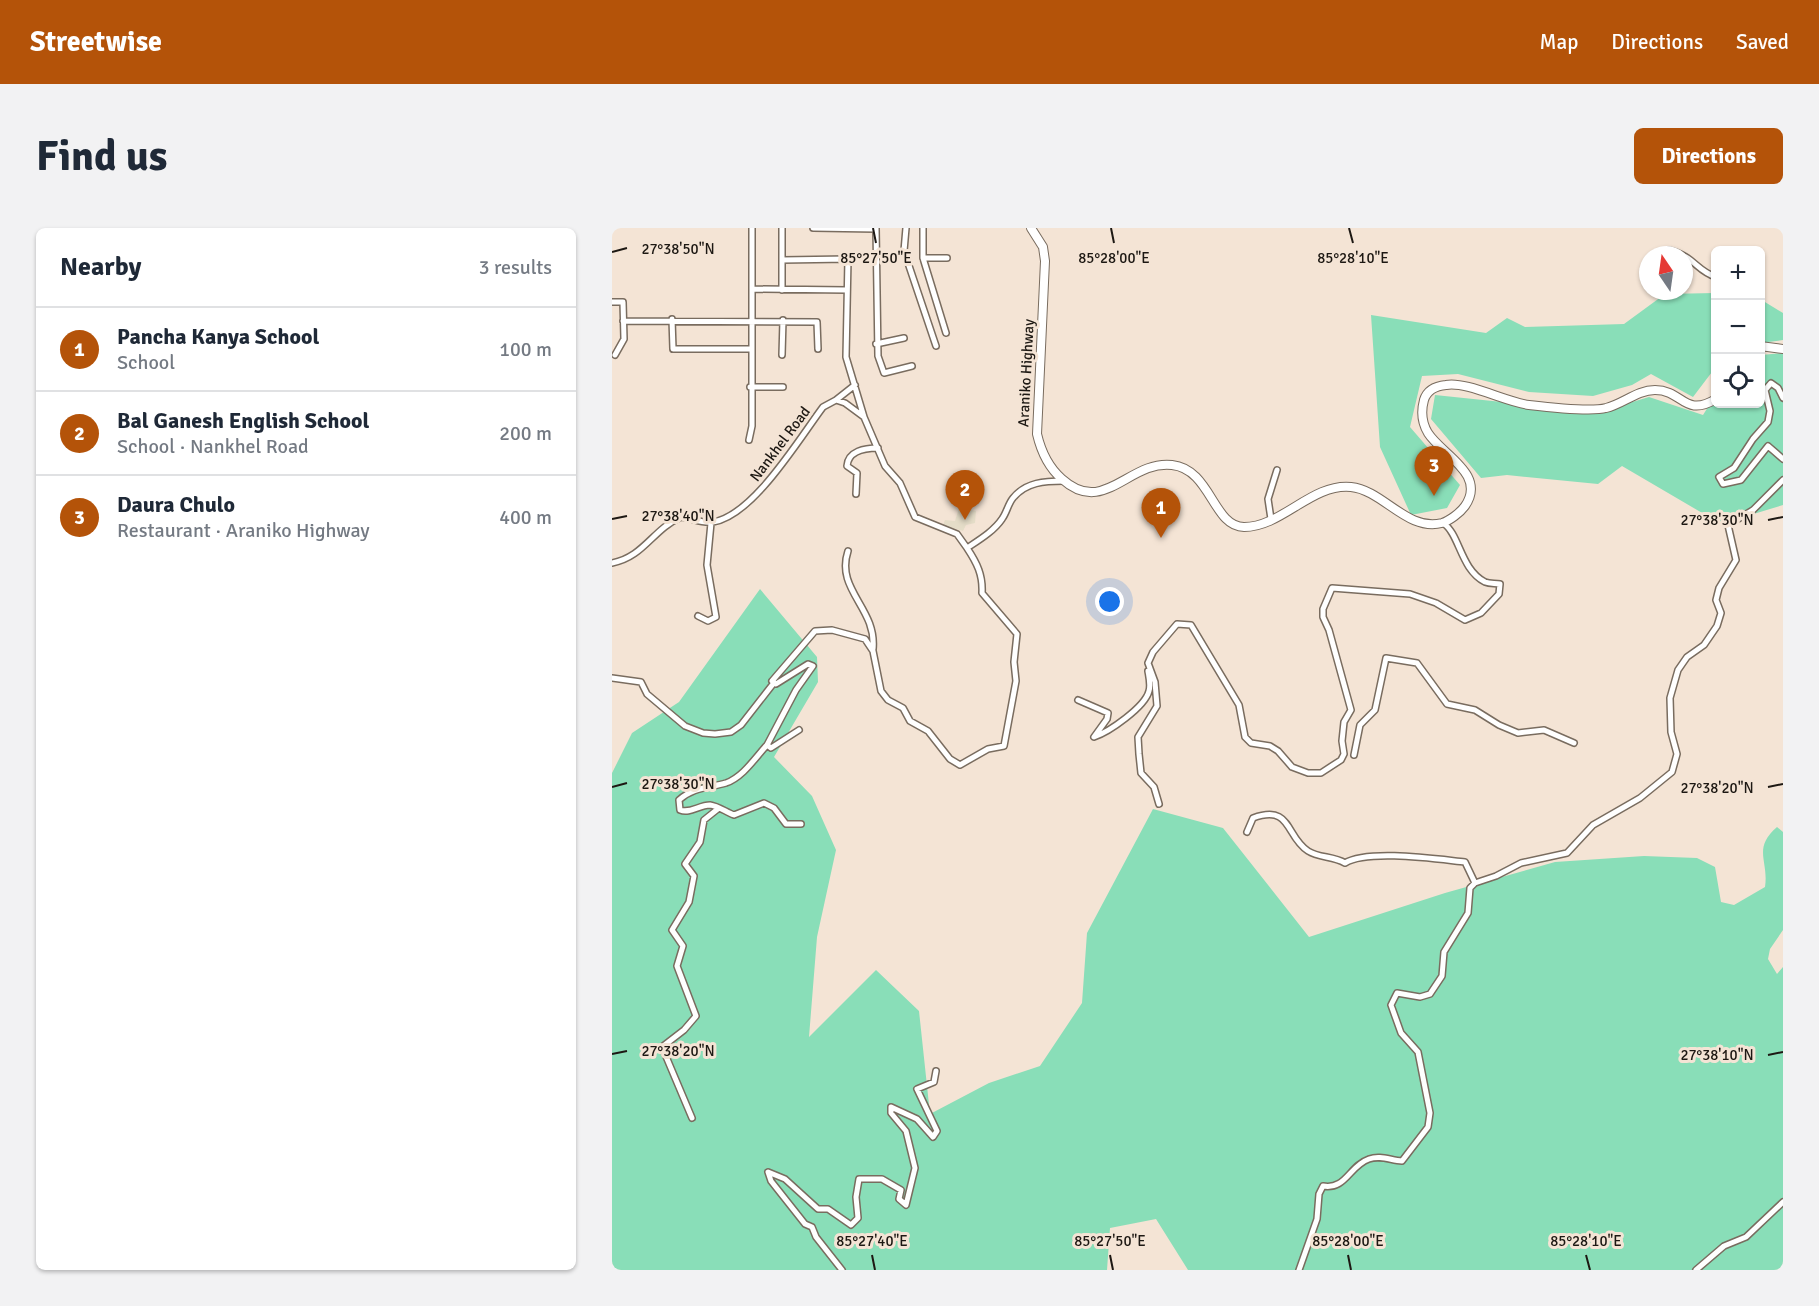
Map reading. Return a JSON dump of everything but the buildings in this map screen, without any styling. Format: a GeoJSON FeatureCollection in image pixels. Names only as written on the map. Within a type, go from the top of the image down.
{"type":"FeatureCollection","features":[{"type":"Feature","properties":{"kind":"highway","name":"Araniko Highway"},"geometry":{"type":"LineString","coordinates":[[1031,228],[1043,247],[1045,261],[1036,434],[1048,463],[1064,481]]}},
{"type":"Feature","properties":{"kind":"highway"},"geometry":{"type":"LineString","coordinates":[[1765,347],[1783,349]]}},
{"type":"Feature","properties":{"kind":"highway"},"geometry":{"type":"LineString","coordinates":[[1064,481],[1077,490],[1095,492],[1105,490],[1149,468],[1174,465],[1198,476],[1219,509],[1233,524],[1247,527],[1270,519],[1331,489],[1348,486],[1366,490],[1413,520],[1443,523],[1461,511],[1471,494],[1470,485],[1461,464],[1428,432],[1422,417],[1424,399],[1430,390],[1437,386],[1461,386],[1506,400],[1548,407],[1604,409],[1644,391],[1658,390],[1693,407],[1703,406],[1711,402]]}},
{"type":"Feature","properties":{"kind":"street"},"geometry":{"type":"LineString","coordinates":[[749,440],[752,426],[750,387],[752,228]]}},
{"type":"Feature","properties":{"kind":"street"},"geometry":{"type":"LineString","coordinates":[[782,228],[782,290]]}},
{"type":"Feature","properties":{"kind":"street"},"geometry":{"type":"LineString","coordinates":[[813,228],[876,228],[876,344],[884,373],[912,366]]}},
{"type":"Feature","properties":{"kind":"street"},"geometry":{"type":"LineString","coordinates":[[906,228],[904,251],[936,346]]}},
{"type":"Feature","properties":{"kind":"street"},"geometry":{"type":"LineString","coordinates":[[923,228],[924,258],[946,333]]}},
{"type":"Feature","properties":{"kind":"street"},"geometry":{"type":"LineString","coordinates":[[924,258],[947,258]]}},
{"type":"Feature","properties":{"kind":"street"},"geometry":{"type":"LineString","coordinates":[[612,678],[641,682],[647,694],[663,705],[685,726],[703,733],[731,732],[741,725],[773,684],[777,673],[815,631],[832,630],[860,636],[870,644],[881,691],[888,700],[903,708],[910,721],[928,731],[950,759],[960,765],[988,749],[1004,746],[1016,681],[1014,662],[1017,634],[982,593],[983,582],[978,565],[957,534],[915,517],[900,483],[885,466],[864,417],[846,357],[848,260],[782,261]]}},
{"type":"Feature","properties":{"kind":"street"},"geometry":{"type":"LineString","coordinates":[[1693,261],[1705,274],[1711,276]]}},
{"type":"Feature","properties":{"kind":"street"},"geometry":{"type":"LineString","coordinates":[[752,289],[847,290]]}},
{"type":"Feature","properties":{"kind":"street"},"geometry":{"type":"LineString","coordinates":[[612,302],[623,302],[624,339],[615,355]]}},
{"type":"Feature","properties":{"kind":"street"},"geometry":{"type":"LineString","coordinates":[[672,320],[673,349],[751,349]]}},
{"type":"Feature","properties":{"kind":"street"},"geometry":{"type":"LineString","coordinates":[[782,355],[783,320]]}},
{"type":"Feature","properties":{"kind":"street"},"geometry":{"type":"LineString","coordinates":[[623,321],[783,320],[817,322],[818,349]]}},
{"type":"Feature","properties":{"kind":"street"},"geometry":{"type":"LineString","coordinates":[[876,344],[904,338]]}},
{"type":"Feature","properties":{"kind":"street"},"geometry":{"type":"LineString","coordinates":[[1783,398],[1778,388],[1771,383],[1765,390],[1770,411],[1768,423],[1734,468],[1719,477],[1723,484],[1741,480],[1768,446],[1783,459]]}},
{"type":"Feature","properties":{"kind":"street","name":"Nankhel Road"},"geometry":{"type":"LineString","coordinates":[[711,523],[737,513],[758,493],[823,407],[855,385]]}},
{"type":"Feature","properties":{"kind":"street"},"geometry":{"type":"LineString","coordinates":[[750,387],[783,387]]}},
{"type":"Feature","properties":{"kind":"street"},"geometry":{"type":"LineString","coordinates":[[836,400],[845,403],[864,417]]}},
{"type":"Feature","properties":{"kind":"street"},"geometry":{"type":"LineString","coordinates":[[856,494],[857,473],[847,466],[850,455],[858,451],[878,448]]}},
{"type":"Feature","properties":{"kind":"street"},"geometry":{"type":"LineString","coordinates":[[1270,519],[1268,499],[1277,470]]}},
{"type":"Feature","properties":{"kind":"street"},"geometry":{"type":"LineString","coordinates":[[967,548],[984,537],[1002,519],[1012,498],[1021,490],[1042,480],[1064,481]]}},
{"type":"Feature","properties":{"kind":"street"},"geometry":{"type":"LineString","coordinates":[[1299,1270],[1317,1219],[1319,1194],[1323,1186],[1333,1188],[1342,1184],[1354,1167],[1369,1159],[1382,1157],[1402,1161],[1428,1127],[1429,1097],[1418,1052],[1401,1033],[1391,1005],[1397,993],[1420,997],[1430,994],[1442,976],[1444,952],[1468,913],[1470,888],[1475,883],[1496,876],[1521,862],[1568,853],[1593,825],[1640,798],[1672,772],[1677,754],[1671,732],[1670,698],[1678,670],[1687,657],[1704,645],[1717,626],[1721,613],[1716,600],[1719,588],[1736,560],[1728,525],[1753,510],[1783,480]]}},
{"type":"Feature","properties":{"kind":"street"},"geometry":{"type":"LineString","coordinates":[[612,563],[634,556],[662,529],[681,517],[711,523],[707,565],[716,617],[708,621],[698,616]]}},
{"type":"Feature","properties":{"kind":"street"},"geometry":{"type":"LineString","coordinates":[[1078,700],[1108,713],[1107,719],[1094,738],[1103,734],[1141,704],[1149,691],[1148,663],[1153,652],[1177,624],[1191,625],[1239,705],[1245,737],[1251,743],[1270,746],[1278,751],[1292,767],[1308,773],[1321,774],[1341,760],[1344,754],[1344,722],[1351,710],[1329,630],[1323,617],[1323,609],[1332,588],[1410,594],[1436,603],[1465,620],[1481,613],[1499,594],[1500,584],[1487,583],[1466,563],[1449,528],[1443,523]]}},
{"type":"Feature","properties":{"kind":"street"},"geometry":{"type":"LineString","coordinates":[[848,550],[844,572],[872,628],[873,651]]}},
{"type":"Feature","properties":{"kind":"street"},"geometry":{"type":"LineString","coordinates":[[1354,755],[1360,725],[1375,710],[1386,658],[1418,663],[1447,704],[1475,710],[1499,725],[1518,733],[1544,730],[1574,743]]}},
{"type":"Feature","properties":{"kind":"street"},"geometry":{"type":"LineString","coordinates":[[1148,663],[1156,688],[1157,706],[1138,737],[1138,754],[1141,773],[1154,787],[1159,804]]}},
{"type":"Feature","properties":{"kind":"street"},"geometry":{"type":"LineString","coordinates":[[773,684],[808,664],[813,666],[796,690],[767,745],[738,777],[726,783],[687,792],[679,800],[680,810],[685,812],[704,805],[734,814],[764,803],[774,808],[786,824],[801,824]]}},
{"type":"Feature","properties":{"kind":"street"},"geometry":{"type":"LineString","coordinates":[[767,745],[771,748],[777,746],[799,730]]}},
{"type":"Feature","properties":{"kind":"street"},"geometry":{"type":"LineString","coordinates":[[692,1118],[662,1047],[684,1030],[696,1016],[677,966],[683,946],[672,930],[688,902],[694,876],[685,864],[700,842],[704,820],[719,808]]}},
{"type":"Feature","properties":{"kind":"street"},"geometry":{"type":"LineString","coordinates":[[1247,832],[1253,818],[1268,813],[1278,815],[1305,849],[1316,855],[1329,856],[1345,863],[1356,856],[1465,862],[1475,883]]}},
{"type":"Feature","properties":{"kind":"street"},"geometry":{"type":"LineString","coordinates":[[842,1270],[816,1237],[812,1227],[806,1224],[771,1181],[768,1172],[785,1179],[818,1209],[828,1209],[851,1225],[858,1218],[856,1197],[859,1179],[882,1179],[901,1190],[899,1199],[906,1205],[915,1168],[906,1131],[891,1113],[891,1107],[917,1119],[933,1137],[937,1131],[934,1121],[917,1089],[934,1082],[936,1071]]}},
{"type":"Feature","properties":{"kind":"street"},"geometry":{"type":"LineString","coordinates":[[1695,1270],[1724,1246],[1746,1237],[1783,1202]]}},
{"type":"Feature","properties":{"kind":"shaded area"},"geometry":{"type":"Polygon","coordinates":[[[959,508],[976,511],[975,523],[966,525],[963,531],[943,525],[945,520],[955,521],[959,508]]]}},
{"type":"Feature","properties":{"kind":"green space"},"geometry":{"type":"Polygon","coordinates":[[[1693,293],[1711,293],[1711,373],[1693,397],[1651,374],[1632,385],[1593,396],[1529,392],[1458,374],[1422,376],[1410,427],[1460,485],[1447,508],[1411,515],[1380,447],[1371,315],[1486,333],[1507,318],[1525,327],[1624,324],[1657,300],[1693,300],[1693,293]]]}},
{"type":"Feature","properties":{"kind":"green space"},"geometry":{"type":"Polygon","coordinates":[[[1765,302],[1783,313],[1783,340],[1765,342],[1765,302]]]}},
{"type":"Feature","properties":{"kind":"green space"},"geometry":{"type":"Polygon","coordinates":[[[1783,353],[1783,505],[1721,524],[1622,466],[1598,484],[1507,475],[1481,478],[1431,419],[1435,395],[1599,412],[1649,397],[1703,415],[1711,402],[1711,408],[1765,408],[1765,355],[1783,353]]]}},
{"type":"Feature","properties":{"kind":"green space"},"geometry":{"type":"Polygon","coordinates":[[[760,589],[817,657],[818,682],[774,757],[812,796],[836,850],[817,937],[809,1037],[876,970],[919,1011],[930,1114],[989,1083],[1040,1066],[1082,1003],[1087,933],[1153,809],[1223,828],[1309,937],[1445,893],[1555,862],[1644,856],[1697,858],[1715,867],[1721,902],[1734,905],[1765,887],[1763,849],[1769,835],[1777,827],[1783,832],[1783,930],[1770,949],[1768,959],[1777,974],[1783,967],[1783,1270],[1188,1270],[1156,1219],[1110,1228],[1107,1270],[612,1270],[612,773],[632,733],[679,702],[760,589]]]}},
{"type":"Feature","properties":{"kind":"place","name":"Daura Chulo"},"geometry":{"type":"Point","coordinates":[1434,496]}},
{"type":"Feature","properties":{"kind":"place","name":"Bal Ganesh English School"},"geometry":{"type":"Point","coordinates":[965,520]}},
{"type":"Feature","properties":{"kind":"place","name":"Pancha Kanya School"},"geometry":{"type":"Point","coordinates":[1161,538]}}]}
